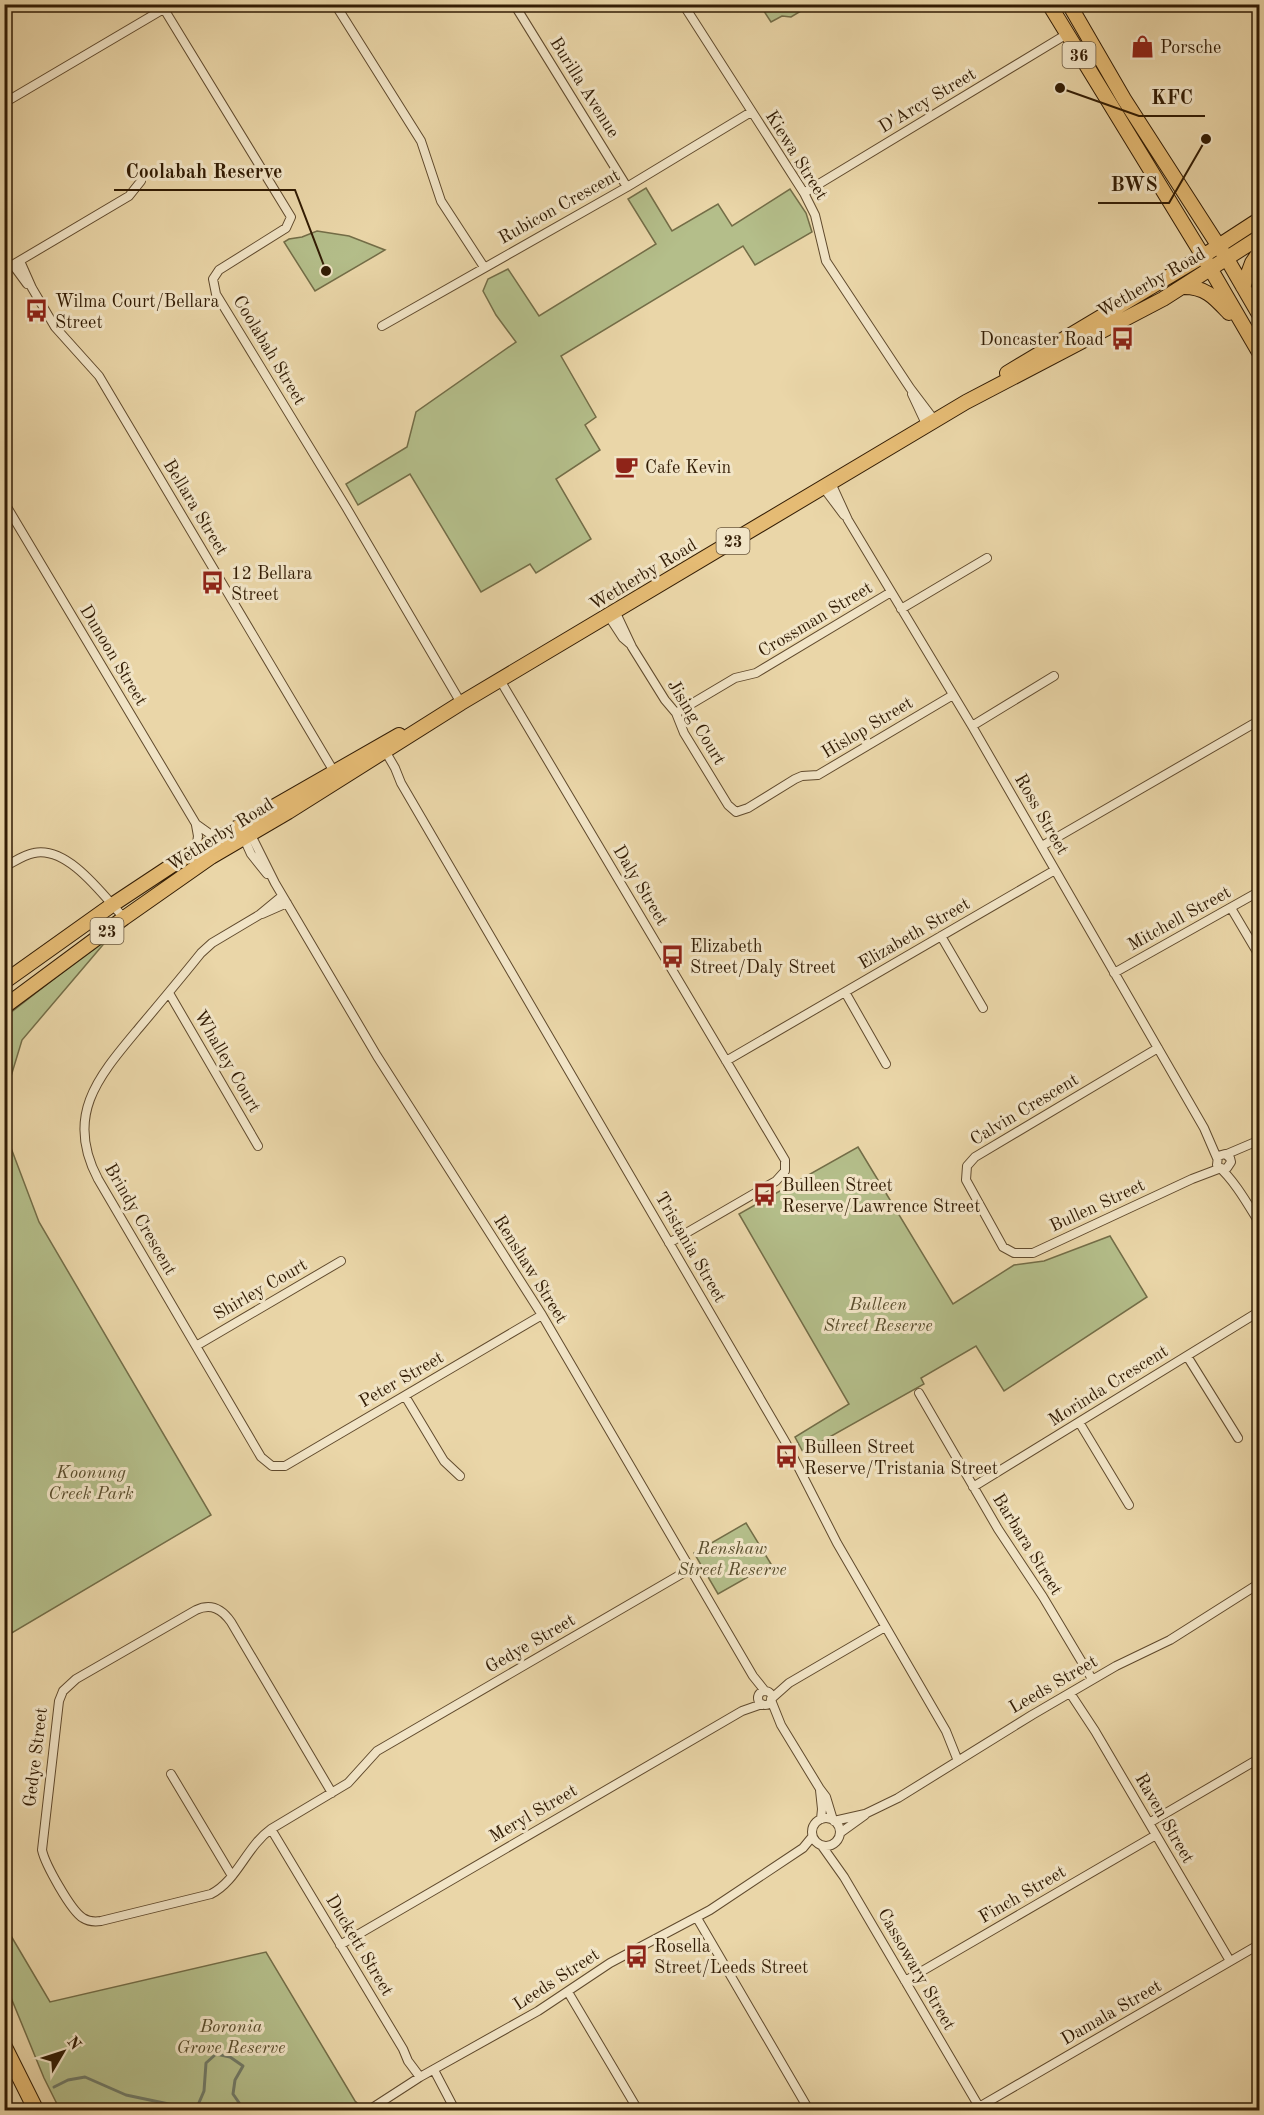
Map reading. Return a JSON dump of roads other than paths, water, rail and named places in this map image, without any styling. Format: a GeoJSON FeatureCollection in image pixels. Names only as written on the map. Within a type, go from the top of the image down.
{"type":"FeatureCollection","features":[{"type":"Feature","properties":{"kind":"highway"},"geometry":{"type":"LineString","coordinates":[[4,2046],[36,2110]]}},
{"type":"Feature","properties":{"kind":"main road","name":"36"},"geometry":{"type":"LineString","coordinates":[[1049,4],[1260,354]]}},
{"type":"Feature","properties":{"kind":"main road","name":"36"},"geometry":{"type":"LineString","coordinates":[[1069,4],[1126,102],[1227,259],[1260,316]]}},
{"type":"Feature","properties":{"kind":"main road"},"geometry":{"type":"LineString","coordinates":[[1113,110],[1126,102]]}},
{"type":"Feature","properties":{"kind":"main road","name":"Wetherby Road"},"geometry":{"type":"LineString","coordinates":[[4,982],[112,905],[196,851],[240,825],[336,776],[500,680],[966,402],[1025,361],[1203,256],[1260,219]]}},
{"type":"Feature","properties":{"kind":"main road","name":"Wetherby Road"},"geometry":{"type":"LineString","coordinates":[[966,402],[1184,287],[1260,237]]}},
{"type":"Feature","properties":{"kind":"main road"},"geometry":{"type":"LineString","coordinates":[[1243,287],[1252,263],[1260,251]]}},
{"type":"Feature","properties":{"kind":"main road"},"geometry":{"type":"LineString","coordinates":[[1184,287],[1204,289],[1214,296],[1246,332]]}},
{"type":"Feature","properties":{"kind":"main road","name":"Wetherby Road"},"geometry":{"type":"LineString","coordinates":[[4,1007],[211,857],[247,838],[336,776]]}},
{"type":"Feature","properties":{"kind":"street"},"geometry":{"type":"LineString","coordinates":[[335,4],[421,141],[441,201],[484,267]]}},
{"type":"Feature","properties":{"kind":"street","name":"Burilla Avenue"},"geometry":{"type":"LineString","coordinates":[[514,4],[627,188]]}},
{"type":"Feature","properties":{"kind":"street","name":"Kiewa Street"},"geometry":{"type":"LineString","coordinates":[[683,4],[804,193],[815,214],[826,261],[931,423]]}},
{"type":"Feature","properties":{"kind":"street"},"geometry":{"type":"LineString","coordinates":[[4,103],[168,7]]}},
{"type":"Feature","properties":{"kind":"street","name":"Coolabah Street"},"geometry":{"type":"LineString","coordinates":[[168,7],[291,217],[286,228],[219,270],[213,279],[216,294],[346,507],[461,703]]}},
{"type":"Feature","properties":{"kind":"street","name":"D'Arcy Street"},"geometry":{"type":"LineString","coordinates":[[804,193],[1067,34]]}},
{"type":"Feature","properties":{"kind":"street","name":"Rubicon Crescent"},"geometry":{"type":"LineString","coordinates":[[382,326],[627,188],[751,112]]}},
{"type":"Feature","properties":{"kind":"street"},"geometry":{"type":"LineString","coordinates":[[4,270],[129,196],[141,181]]}},
{"type":"Feature","properties":{"kind":"street","name":"Bellara Street"},"geometry":{"type":"LineString","coordinates":[[16,263],[55,327],[99,376],[336,776]]}},
{"type":"Feature","properties":{"kind":"street","name":"Ross Street"},"geometry":{"type":"LineString","coordinates":[[827,485],[972,726],[1260,1224]]}},
{"type":"Feature","properties":{"kind":"street","name":"Dunoon Street"},"geometry":{"type":"LineString","coordinates":[[4,502],[196,824],[217,839]]}},
{"type":"Feature","properties":{"kind":"street"},"geometry":{"type":"LineString","coordinates":[[901,609],[987,558]]}},
{"type":"Feature","properties":{"kind":"street","name":"Crossman Street"},"geometry":{"type":"LineString","coordinates":[[676,713],[735,678],[756,673],[891,592]]}},
{"type":"Feature","properties":{"kind":"street","name":"Jising Court"},"geometry":{"type":"LineString","coordinates":[[612,613],[664,700],[676,713],[684,733],[728,805],[736,812]]}},
{"type":"Feature","properties":{"kind":"street"},"geometry":{"type":"LineString","coordinates":[[972,726],[1054,676]]}},
{"type":"Feature","properties":{"kind":"street","name":"Daly Street"},"geometry":{"type":"LineString","coordinates":[[500,680],[786,1164],[785,1171],[776,1181],[669,1243]]}},
{"type":"Feature","properties":{"kind":"street","name":"Hislop Street"},"geometry":{"type":"LineString","coordinates":[[736,812],[748,808],[795,779],[807,775],[818,775],[953,695]]}},
{"type":"Feature","properties":{"kind":"street"},"geometry":{"type":"LineString","coordinates":[[1042,846],[1260,720]]}},
{"type":"Feature","properties":{"kind":"street","name":"Tristania Street"},"geometry":{"type":"LineString","coordinates":[[382,750],[786,1443],[826,1524],[946,1731],[958,1761]]}},
{"type":"Feature","properties":{"kind":"street"},"geometry":{"type":"LineString","coordinates":[[196,824],[198,836],[196,851]]}},
{"type":"Feature","properties":{"kind":"street","name":"Renshaw Street"},"geometry":{"type":"LineString","coordinates":[[240,825],[377,1056],[542,1315],[781,1725],[826,1797],[834,1820]]}},
{"type":"Feature","properties":{"kind":"street"},"geometry":{"type":"LineString","coordinates":[[4,867],[33,853],[60,855],[74,866],[124,918]]}},
{"type":"Feature","properties":{"kind":"street","name":"Elizabeth Street"},"geometry":{"type":"LineString","coordinates":[[726,1061],[1055,870]]}},
{"type":"Feature","properties":{"kind":"street","name":"Mitchell Street"},"geometry":{"type":"LineString","coordinates":[[1114,973],[1260,891]]}},
{"type":"Feature","properties":{"kind":"street","name":"Brindy Crescent"},"geometry":{"type":"LineString","coordinates":[[276,1467],[267,1464],[261,1457],[98,1179],[87,1154],[84,1136],[88,1102],[103,1072],[207,948],[285,900]]}},
{"type":"Feature","properties":{"kind":"street"},"geometry":{"type":"LineString","coordinates":[[1231,908],[1260,957]]}},
{"type":"Feature","properties":{"kind":"street"},"geometry":{"type":"LineString","coordinates":[[941,936],[984,1008]]}},
{"type":"Feature","properties":{"kind":"street"},"geometry":{"type":"LineString","coordinates":[[845,992],[886,1064]]}},
{"type":"Feature","properties":{"kind":"street","name":"Whalley Court"},"geometry":{"type":"LineString","coordinates":[[169,993],[258,1146]]}},
{"type":"Feature","properties":{"kind":"street","name":"Calvin Crescent"},"geometry":{"type":"LineString","coordinates":[[1014,1253],[1003,1247],[966,1180],[968,1166],[975,1157],[1158,1048]]}},
{"type":"Feature","properties":{"kind":"street","name":"Bullen Street"},"geometry":{"type":"LineString","coordinates":[[1014,1253],[1033,1252],[1192,1179],[1256,1142]]}},
{"type":"Feature","properties":{"kind":"street","name":"Shirley Court"},"geometry":{"type":"LineString","coordinates":[[196,1346],[341,1261]]}},
{"type":"Feature","properties":{"kind":"street","name":"Morinda Crescent"},"geometry":{"type":"LineString","coordinates":[[973,1487],[1260,1311]]}},
{"type":"Feature","properties":{"kind":"street","name":"Peter Street"},"geometry":{"type":"LineString","coordinates":[[276,1467],[290,1463],[542,1315]]}},
{"type":"Feature","properties":{"kind":"street"},"geometry":{"type":"LineString","coordinates":[[1187,1356],[1238,1438]]}},
{"type":"Feature","properties":{"kind":"street","name":"Barbara Street"},"geometry":{"type":"LineString","coordinates":[[919,1394],[973,1487],[1092,1679]]}},
{"type":"Feature","properties":{"kind":"street"},"geometry":{"type":"LineString","coordinates":[[405,1396],[444,1461],[460,1476]]}},
{"type":"Feature","properties":{"kind":"street"},"geometry":{"type":"LineString","coordinates":[[1079,1422],[1130,1505]]}},
{"type":"Feature","properties":{"kind":"street","name":"Gedye Street"},"geometry":{"type":"LineString","coordinates":[[332,1793],[231,1622],[217,1609],[206,1606],[70,1684],[63,1691],[59,1701],[41,1848],[46,1863],[76,1912],[84,1919],[95,1922],[192,1900],[216,1891],[232,1876],[252,1847],[271,1829],[332,1793],[353,1779],[383,1748],[690,1569]]}},
{"type":"Feature","properties":{"kind":"street","name":"Leeds Street"},"geometry":{"type":"LineString","coordinates":[[840,1833],[865,1814],[912,1790],[1092,1679],[1170,1640],[1260,1583]]}},
{"type":"Feature","properties":{"kind":"street"},"geometry":{"type":"LineString","coordinates":[[765,1697],[885,1627]]}},
{"type":"Feature","properties":{"kind":"street","name":"Raven Street"},"geometry":{"type":"LineString","coordinates":[[1070,1693],[1230,1961]]}},
{"type":"Feature","properties":{"kind":"street","name":"Meryl Street"},"geometry":{"type":"LineString","coordinates":[[340,1945],[765,1697]]}},
{"type":"Feature","properties":{"kind":"street","name":"Tristania Street"},"geometry":{"type":"LineString","coordinates":[[946,1731],[966,1755]]}},
{"type":"Feature","properties":{"kind":"street"},"geometry":{"type":"LineString","coordinates":[[1149,1823],[1260,1758]]}},
{"type":"Feature","properties":{"kind":"street"},"geometry":{"type":"LineString","coordinates":[[171,1774],[232,1876]]}},
{"type":"Feature","properties":{"kind":"street","name":"Renshaw Street"},"geometry":{"type":"LineString","coordinates":[[820,1790],[821,1819]]}},
{"type":"Feature","properties":{"kind":"street","name":"Leeds Street"},"geometry":{"type":"LineString","coordinates":[[834,1820],[865,1814]]}},
{"type":"Feature","properties":{"kind":"street"},"geometry":{"type":"LineString","coordinates":[[835,1843],[821,1845],[812,1837],[814,1824],[821,1819],[834,1820],[839,1828],[840,1833],[835,1843],[836,1857],[844,1877]]}},
{"type":"Feature","properties":{"kind":"street","name":"Duckett Street"},"geometry":{"type":"LineString","coordinates":[[271,1829],[420,2078]]}},
{"type":"Feature","properties":{"kind":"street","name":"Finch Street"},"geometry":{"type":"LineString","coordinates":[[905,1981],[1156,1835]]}},
{"type":"Feature","properties":{"kind":"street","name":"Leeds Street"},"geometry":{"type":"LineString","coordinates":[[369,2110],[420,2078],[525,2019],[610,1963],[697,1918],[803,1848],[812,1837]]}},
{"type":"Feature","properties":{"kind":"street","name":"Leeds Street"},"geometry":{"type":"LineString","coordinates":[[790,1856],[821,1845]]}},
{"type":"Feature","properties":{"kind":"street","name":"Cassowary Street"},"geometry":{"type":"LineString","coordinates":[[821,1845],[844,1877],[980,2109]]}},
{"type":"Feature","properties":{"kind":"street"},"geometry":{"type":"LineString","coordinates":[[697,1918],[809,2110]]}},
{"type":"Feature","properties":{"kind":"street","name":"Damala Street"},"geometry":{"type":"LineString","coordinates":[[980,2109],[1260,1944]]}},
{"type":"Feature","properties":{"kind":"street"},"geometry":{"type":"LineString","coordinates":[[568,1992],[638,2110]]}},
{"type":"Feature","properties":{"kind":"street"},"geometry":{"type":"LineString","coordinates":[[434,2070],[455,2110]]}},
{"type":"Feature","properties":{"kind":"waterway"},"geometry":{"type":"LineString","coordinates":[[54,2087],[68,2080],[85,2077],[126,2095],[183,2107],[198,2105],[204,2091],[206,2063],[216,2054],[230,2057],[243,2066],[235,2080],[233,2094],[243,2110]]}},
{"type":"Feature","properties":{"kind":"place","name":"Porsche"},"geometry":{"type":"Point","coordinates":[1142,47]}},
{"type":"Feature","properties":{"kind":"place","name":"KFC"},"geometry":{"type":"Point","coordinates":[1060,88]}},
{"type":"Feature","properties":{"kind":"place","name":"BWS"},"geometry":{"type":"Point","coordinates":[1206,139]}},
{"type":"Feature","properties":{"kind":"place","name":"Coolabah Reserve"},"geometry":{"type":"Point","coordinates":[326,271]}},
{"type":"Feature","properties":{"kind":"place","name":"Wilma Court/Bellara Street"},"geometry":{"type":"Point","coordinates":[37,311]}},
{"type":"Feature","properties":{"kind":"place","name":"Doncaster Road"},"geometry":{"type":"Point","coordinates":[1122,339]}},
{"type":"Feature","properties":{"kind":"place","name":"Cafe Kevin"},"geometry":{"type":"Point","coordinates":[627,467]}},
{"type":"Feature","properties":{"kind":"place","name":"12 Bellara Street"},"geometry":{"type":"Point","coordinates":[213,583]}},
{"type":"Feature","properties":{"kind":"place","name":"Elizabeth Street/Daly Street"},"geometry":{"type":"Point","coordinates":[672,956]}},
{"type":"Feature","properties":{"kind":"place","name":"Bulleen Street Reserve/Lawrence Street"},"geometry":{"type":"Point","coordinates":[764,1195]}},
{"type":"Feature","properties":{"kind":"place","name":"Bulleen Street Reserve/Tristania Street"},"geometry":{"type":"Point","coordinates":[786,1457]}},
{"type":"Feature","properties":{"kind":"place","name":"Rosella Street/Leeds Street"},"geometry":{"type":"Point","coordinates":[636,1956]}},
{"type":"Feature","properties":{"kind":"park label","name":"Bulleen Street Reserve"},"geometry":{"type":"Point","coordinates":[878,1314]}},
{"type":"Feature","properties":{"kind":"park label","name":"Koonung Creek Park"},"geometry":{"type":"Point","coordinates":[91,1482]}},
{"type":"Feature","properties":{"kind":"park label","name":"Renshaw Street Reserve"},"geometry":{"type":"Point","coordinates":[732,1558]}},
{"type":"Feature","properties":{"kind":"park label","name":"Boronia Grove Reserve"},"geometry":{"type":"Point","coordinates":[231,2036]}}]}
